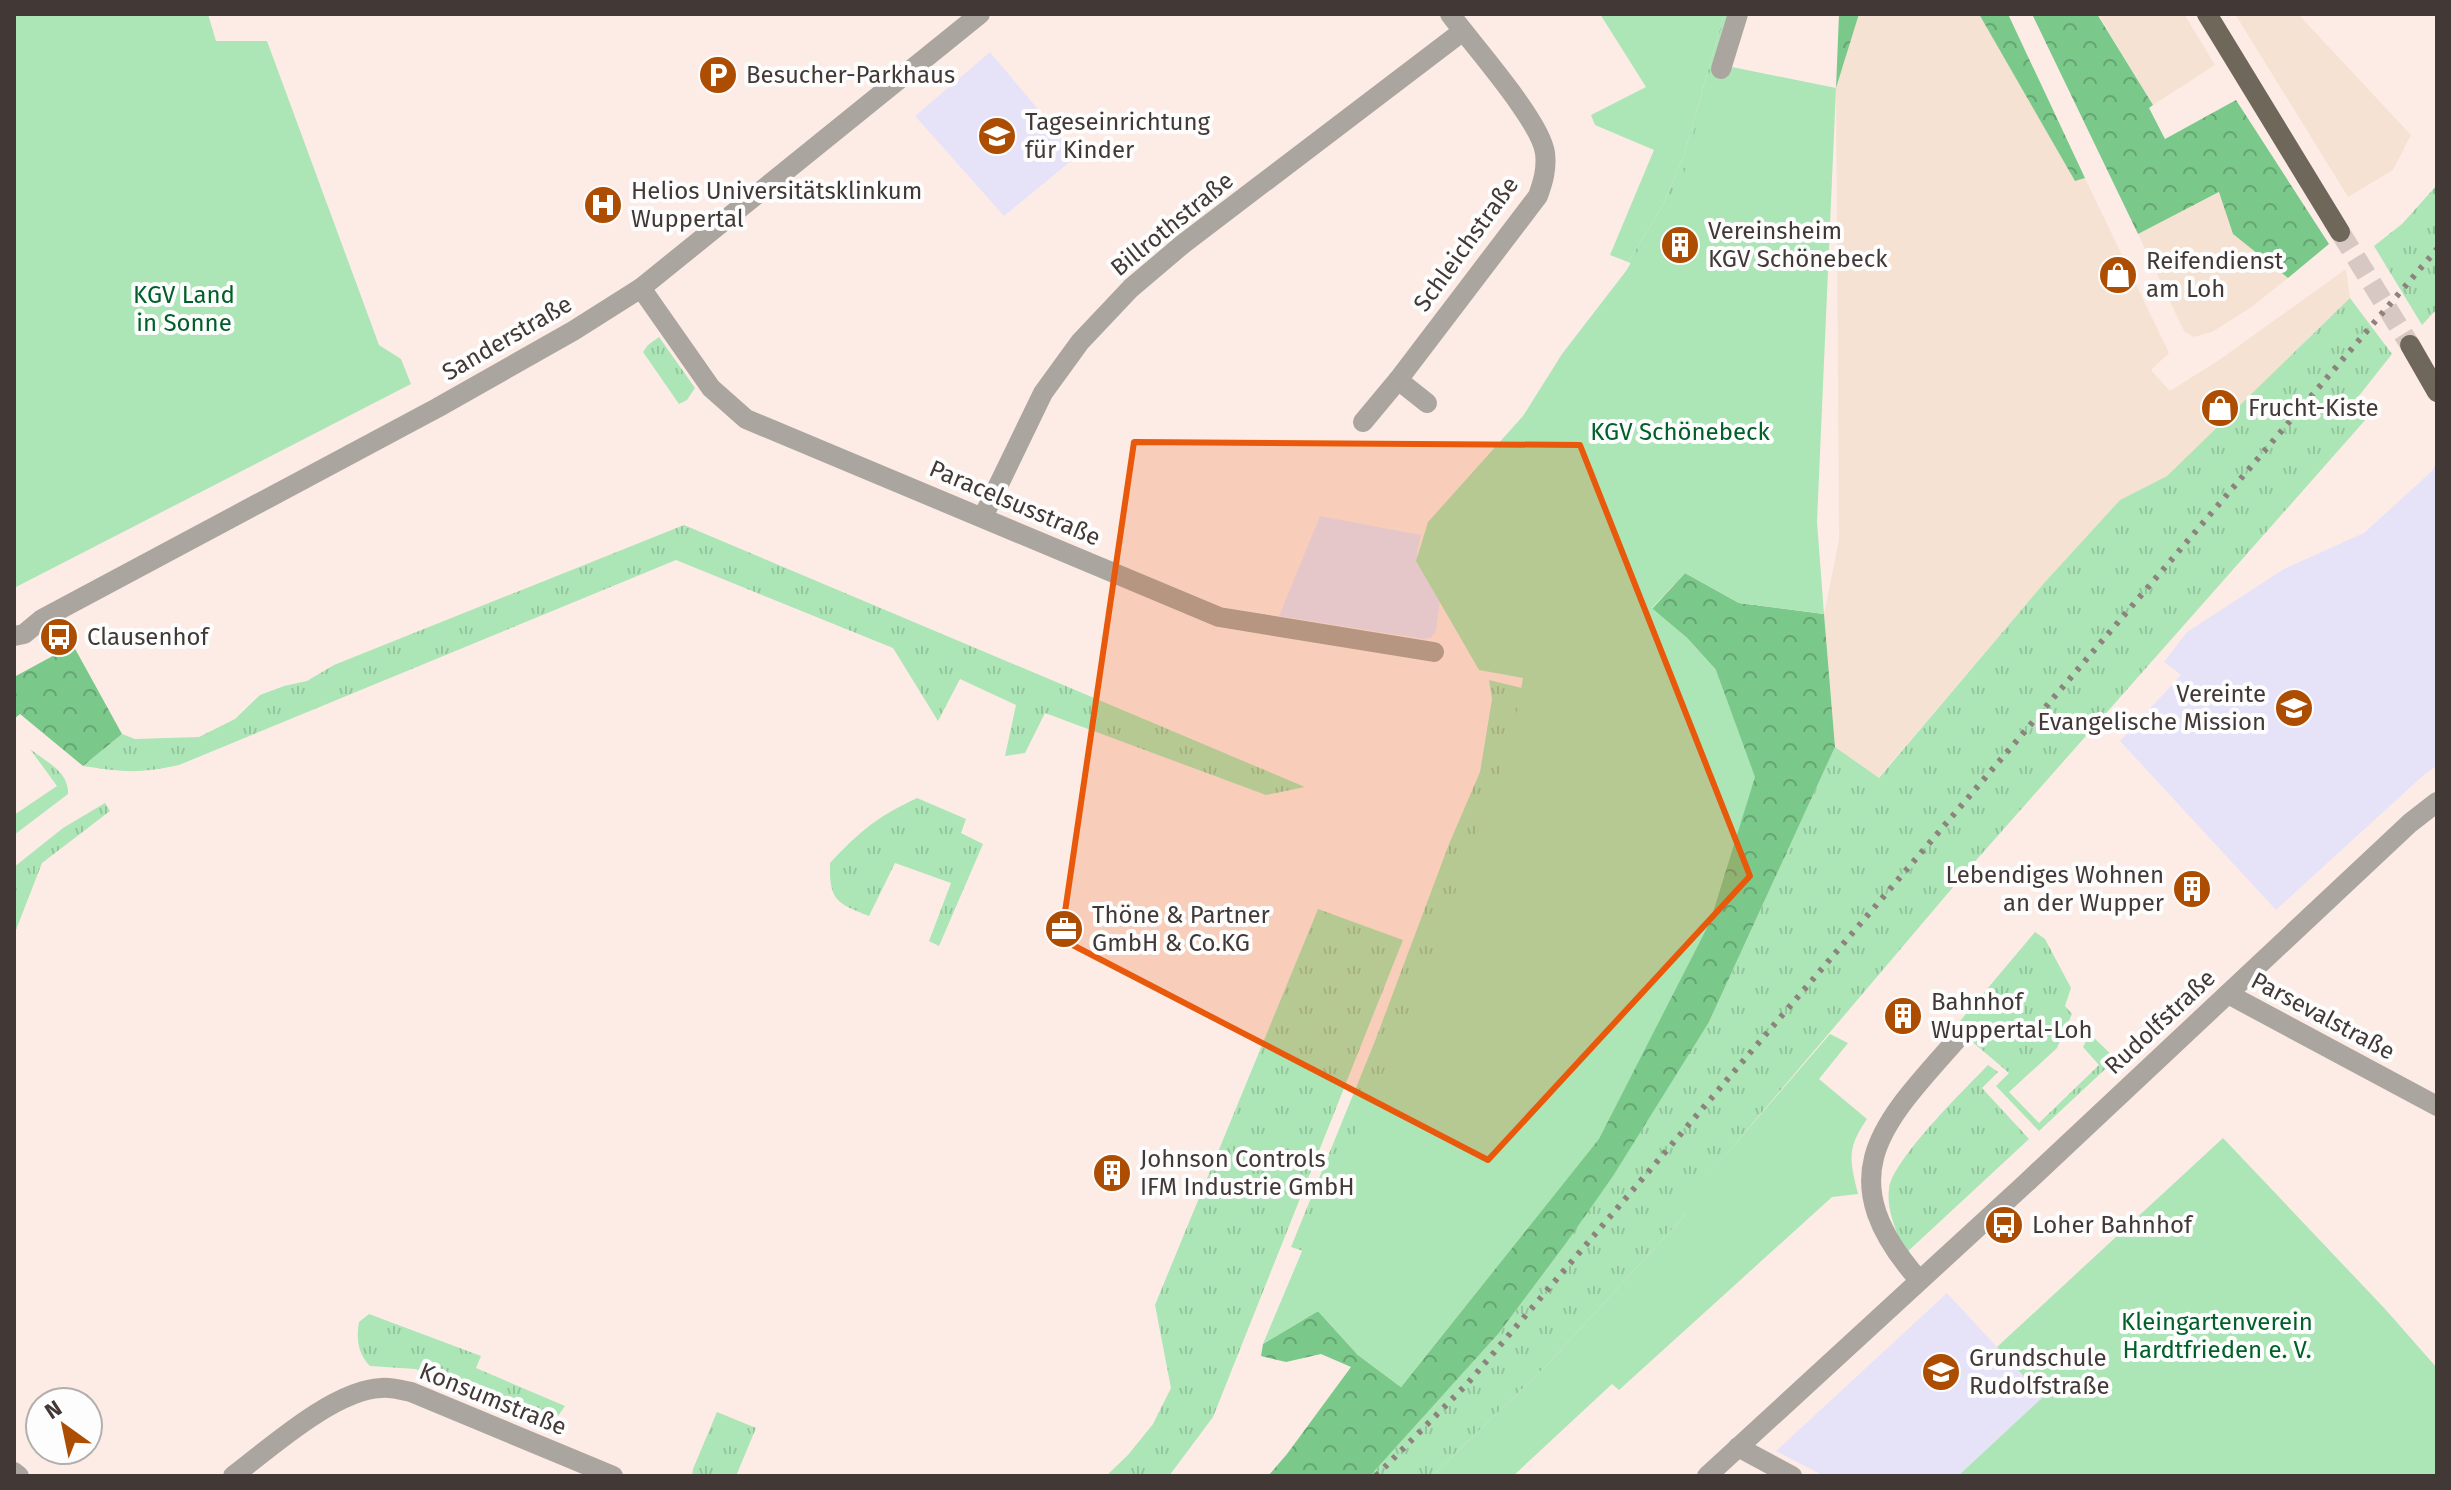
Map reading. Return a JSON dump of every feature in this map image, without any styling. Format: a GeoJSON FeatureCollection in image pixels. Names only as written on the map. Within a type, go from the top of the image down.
{"type":"FeatureCollection","features":[{"type":"Feature","properties":{"kind":"main road"},"geometry":{"type":"LineString","coordinates":[[2207,14],[2340,232]]}},
{"type":"Feature","properties":{"kind":"main road"},"geometry":{"type":"LineString","coordinates":[[2410,345],[2437,392]]}},
{"type":"Feature","properties":{"kind":"street","name":"Sanderstraße"},"geometry":{"type":"LineString","coordinates":[[14,636],[24,634],[42,619],[78,599],[437,408],[573,331],[641,288],[980,14]]}},
{"type":"Feature","properties":{"kind":"street","name":"Schleichstraße"},"geometry":{"type":"LineString","coordinates":[[1363,422],[1538,196],[1545,177],[1545,151],[1526,113],[1450,14]]}},
{"type":"Feature","properties":{"kind":"street"},"geometry":{"type":"LineString","coordinates":[[1721,69],[1738,14]]}},
{"type":"Feature","properties":{"kind":"street","name":"Billrothstraße"},"geometry":{"type":"LineString","coordinates":[[983,517],[1043,393],[1080,342],[1131,288],[1183,244],[1463,31]]}},
{"type":"Feature","properties":{"kind":"street","name":"Paracelsusstraße"},"geometry":{"type":"LineString","coordinates":[[641,288],[711,388],[746,419],[1219,617],[1434,652]]}},
{"type":"Feature","properties":{"kind":"street"},"geometry":{"type":"LineString","coordinates":[[1398,380],[1427,403]]}},
{"type":"Feature","properties":{"kind":"street","name":"Rudolfstraße"},"geometry":{"type":"LineString","coordinates":[[1707,1476],[2025,1184],[2410,823],[2437,802]]}},
{"type":"Feature","properties":{"kind":"street","name":"Parsevalstraße"},"geometry":{"type":"LineString","coordinates":[[2228,994],[2437,1106]]}},
{"type":"Feature","properties":{"kind":"street"},"geometry":{"type":"LineString","coordinates":[[1919,1280],[1886,1239],[1872,1199],[1872,1161],[1882,1132],[1899,1106],[1960,1036]]}},
{"type":"Feature","properties":{"kind":"street","name":"Konsumstraße"},"geometry":{"type":"LineString","coordinates":[[233,1476],[329,1404],[357,1392],[382,1387],[411,1392],[613,1476]]}},
{"type":"Feature","properties":{"kind":"street"},"geometry":{"type":"LineString","coordinates":[[1738,1447],[1792,1476]]}},
{"type":"Feature","properties":{"kind":"highlighted area"},"geometry":{"type":"Polygon","coordinates":[[[1134,442],[1580,445],[1750,876],[1488,1160],[1061,939],[1134,442]]]}},
{"type":"Feature","properties":{"kind":"shaded area"},"geometry":{"type":"Polygon","coordinates":[[[1859,14],[1979,14],[2075,180],[2085,178],[2169,353],[2151,370],[2170,391],[2219,360],[2346,269],[2350,298],[2167,476],[2120,500],[2045,582],[1878,778],[1835,747],[1824,614],[1839,540],[1836,88],[1859,14]]]}},
{"type":"Feature","properties":{"kind":"shaded area"},"geometry":{"type":"Polygon","coordinates":[[[2098,14],[2184,14],[2215,65],[2153,105],[2098,14]]]}},
{"type":"Feature","properties":{"kind":"shaded area"},"geometry":{"type":"Polygon","coordinates":[[[2235,14],[2298,14],[2411,135],[2393,170],[2348,197],[2235,14]]]}},
{"type":"Feature","properties":{"kind":"shaded area","name":"Tageseinrichtung für Kinder"},"geometry":{"type":"Polygon","coordinates":[[[990,52],[1077,156],[1004,216],[915,116],[990,52]]]}},
{"type":"Feature","properties":{"kind":"shaded area"},"geometry":{"type":"Polygon","coordinates":[[[2220,192],[2233,234],[2288,278],[2250,308],[2212,332],[2194,337],[2184,331],[2138,234],[2220,192]]]}},
{"type":"Feature","properties":{"kind":"shaded area","name":"Vereinte Evangelische Mission"},"geometry":{"type":"Polygon","coordinates":[[[2437,460],[2437,766],[2276,910],[2120,741],[2181,675],[2164,662],[2187,632],[2284,569],[2364,533],[2432,471],[2437,460]]]}},
{"type":"Feature","properties":{"kind":"shaded area"},"geometry":{"type":"Polygon","coordinates":[[[1320,516],[1421,535],[1417,554],[1440,601],[1436,631],[1431,638],[1279,616],[1320,516]]]}},
{"type":"Feature","properties":{"kind":"shaded area","name":"Grundschule Rudolfstraße"},"geometry":{"type":"Polygon","coordinates":[[[1947,1293],[2043,1397],[1958,1476],[1824,1476],[1776,1451],[1947,1293]]]}},
{"type":"Feature","properties":{"kind":"green space","name":"KGV Land in Sonne"},"geometry":{"type":"Polygon","coordinates":[[[14,14],[208,14],[216,41],[267,41],[379,345],[401,359],[411,384],[14,588],[14,14]]]}},
{"type":"Feature","properties":{"kind":"green space"},"geometry":{"type":"Polygon","coordinates":[[[1600,14],[1724,14],[1685,152],[1662,207],[1628,262],[1610,255],[1654,150],[1595,125],[1591,115],[1646,87],[1600,14]]]}},
{"type":"Feature","properties":{"kind":"green space"},"geometry":{"type":"Polygon","coordinates":[[[1724,14],[1734,14],[1689,167],[1634,265],[1628,262],[1662,207],[1685,152],[1724,14]]]}},
{"type":"Feature","properties":{"kind":"green space"},"geometry":{"type":"Polygon","coordinates":[[[1839,14],[1859,14],[1836,88],[1839,14]]]}},
{"type":"Feature","properties":{"kind":"green space"},"geometry":{"type":"Polygon","coordinates":[[[1979,14],[2008,14],[2085,178],[2075,181],[1979,14]]]}},
{"type":"Feature","properties":{"kind":"green space"},"geometry":{"type":"Polygon","coordinates":[[[2032,14],[2097,14],[2153,105],[2149,108],[2165,139],[2236,100],[2329,244],[2288,278],[2233,234],[2219,192],[2138,234],[2032,14]]]}},
{"type":"Feature","properties":{"kind":"green space","name":"KGV Schönebeck"},"geometry":{"type":"Polygon","coordinates":[[[1712,63],[1836,88],[1817,522],[1824,614],[1739,603],[1685,573],[1652,608],[1687,638],[1716,670],[1755,777],[1710,922],[1599,1139],[1401,1387],[1358,1355],[1318,1311],[1263,1344],[1324,1199],[1394,1049],[1512,740],[1523,678],[1479,670],[1416,561],[1428,522],[1523,416],[1562,354],[1626,271],[1685,171],[1712,63]]]}},
{"type":"Feature","properties":{"kind":"green space"},"geometry":{"type":"Polygon","coordinates":[[[2437,185],[2437,309],[2422,325],[2374,246],[2402,224],[2437,185]]]}},
{"type":"Feature","properties":{"kind":"green space"},"geometry":{"type":"Polygon","coordinates":[[[2350,298],[2392,354],[2354,402],[2367,418],[1971,866],[1679,1210],[1685,1215],[1545,1367],[1432,1476],[1370,1476],[1499,1333],[1564,1246],[1709,1022],[1835,747],[1879,778],[2045,582],[2120,500],[2167,476],[2350,298]]]}},
{"type":"Feature","properties":{"kind":"green space"},"geometry":{"type":"Polygon","coordinates":[[[659,337],[695,388],[687,400],[679,404],[643,352],[659,337]]]}},
{"type":"Feature","properties":{"kind":"green space"},"geometry":{"type":"Polygon","coordinates":[[[684,525],[1305,787],[1266,795],[1045,713],[1025,753],[1005,756],[1016,705],[960,679],[938,721],[893,648],[676,560],[179,765],[131,771],[83,766],[122,734],[135,739],[199,737],[235,719],[260,695],[307,681],[334,665],[684,525]]]}},
{"type":"Feature","properties":{"kind":"green space"},"geometry":{"type":"Polygon","coordinates":[[[1685,573],[1739,603],[1824,614],[1835,747],[1709,1022],[1613,1176],[1564,1246],[1499,1333],[1370,1476],[1268,1476],[1351,1367],[1321,1354],[1286,1362],[1261,1356],[1263,1344],[1318,1311],[1358,1355],[1401,1387],[1599,1138],[1716,670],[1687,638],[1652,609],[1685,573]]]}},
{"type":"Feature","properties":{"kind":"green space"},"geometry":{"type":"Polygon","coordinates":[[[73,645],[122,734],[83,766],[20,714],[14,719],[14,677],[73,645]]]}},
{"type":"Feature","properties":{"kind":"green space"},"geometry":{"type":"Polygon","coordinates":[[[1489,680],[1526,689],[1508,783],[1309,1253],[1291,1247],[1480,772],[1492,699],[1489,680]]]}},
{"type":"Feature","properties":{"kind":"green space"},"geometry":{"type":"Polygon","coordinates":[[[30,749],[61,773],[68,794],[14,835],[14,815],[57,786],[30,749]]]}},
{"type":"Feature","properties":{"kind":"green space"},"geometry":{"type":"Polygon","coordinates":[[[917,798],[966,819],[961,833],[983,844],[939,946],[929,941],[951,883],[895,863],[869,916],[842,903],[833,893],[831,885],[830,863],[880,818],[917,798]]]}},
{"type":"Feature","properties":{"kind":"green space"},"geometry":{"type":"Polygon","coordinates":[[[105,803],[110,811],[42,863],[14,935],[14,867],[63,828],[105,803]]]}},
{"type":"Feature","properties":{"kind":"green space"},"geometry":{"type":"Polygon","coordinates":[[[1318,909],[1403,940],[1213,1417],[1169,1476],[1106,1476],[1153,1424],[1171,1388],[1155,1305],[1318,909]]]}},
{"type":"Feature","properties":{"kind":"green space"},"geometry":{"type":"Polygon","coordinates":[[[2035,932],[2045,939],[2071,988],[2065,1006],[2072,1014],[2057,1048],[2009,1092],[2039,1123],[2099,1065],[2083,1047],[2090,1034],[2116,1059],[2039,1131],[1996,1086],[2009,1073],[1955,1027],[2035,932]]]}},
{"type":"Feature","properties":{"kind":"green space"},"geometry":{"type":"Polygon","coordinates":[[[1830,1034],[1848,1043],[1819,1079],[1867,1119],[1860,1129],[1852,1155],[1858,1194],[1832,1197],[1619,1390],[1612,1384],[1513,1476],[1432,1476],[1545,1367],[1685,1215],[1678,1210],[1830,1034]]]}},
{"type":"Feature","properties":{"kind":"green space"},"geometry":{"type":"Polygon","coordinates":[[[1988,1065],[1998,1072],[1982,1088],[2029,1139],[1905,1254],[1889,1206],[1893,1176],[1931,1125],[1988,1065]]]}},
{"type":"Feature","properties":{"kind":"green space","name":"Kleingartenverein Hardtfrieden e. V."},"geometry":{"type":"Polygon","coordinates":[[[2223,1138],[2437,1368],[2437,1476],[1958,1476],[2043,1397],[1997,1347],[2223,1138]]]}},
{"type":"Feature","properties":{"kind":"green space"},"geometry":{"type":"Polygon","coordinates":[[[369,1314],[481,1356],[476,1368],[565,1406],[555,1420],[544,1422],[432,1374],[415,1369],[370,1366],[360,1351],[358,1334],[359,1322],[369,1314]]]}},
{"type":"Feature","properties":{"kind":"green space"},"geometry":{"type":"Polygon","coordinates":[[[717,1412],[756,1428],[736,1476],[692,1476],[693,1469],[717,1412]]]}},
{"type":"Feature","properties":{"kind":"tunnel"},"geometry":{"type":"LineString","coordinates":[[2340,232],[2410,345]]}},
{"type":"Feature","properties":{"kind":"railway"},"geometry":{"type":"LineString","coordinates":[[1376,1476],[1467,1384],[2437,249]]}},
{"type":"Feature","properties":{"kind":"place","name":"Besucher-Parkhaus"},"geometry":{"type":"Point","coordinates":[718,75]}},
{"type":"Feature","properties":{"kind":"place","name":"Tageseinrichtung für Kinder"},"geometry":{"type":"Point","coordinates":[997,136]}},
{"type":"Feature","properties":{"kind":"place","name":"Helios Universitätsklinkum Wuppertal"},"geometry":{"type":"Point","coordinates":[603,205]}},
{"type":"Feature","properties":{"kind":"place","name":"Vereinsheim KGV Schönebeck"},"geometry":{"type":"Point","coordinates":[1680,245]}},
{"type":"Feature","properties":{"kind":"place","name":"Reifendienst am Loh"},"geometry":{"type":"Point","coordinates":[2118,275]}},
{"type":"Feature","properties":{"kind":"place","name":"Frucht-Kiste"},"geometry":{"type":"Point","coordinates":[2220,408]}},
{"type":"Feature","properties":{"kind":"place","name":"Clausenhof"},"geometry":{"type":"Point","coordinates":[59,637]}},
{"type":"Feature","properties":{"kind":"place","name":"Vereinte Evangelische Mission"},"geometry":{"type":"Point","coordinates":[2294,708]}},
{"type":"Feature","properties":{"kind":"place","name":"Lebendiges Wohnen an der Wupper"},"geometry":{"type":"Point","coordinates":[2192,889]}},
{"type":"Feature","properties":{"kind":"place","name":"Thöne & Partner GmbH & Co.KG"},"geometry":{"type":"Point","coordinates":[1064,929]}},
{"type":"Feature","properties":{"kind":"place","name":"Bahnhof Wuppertal-Loh"},"geometry":{"type":"Point","coordinates":[1903,1016]}},
{"type":"Feature","properties":{"kind":"place","name":"Johnson Controls IFM Industrie GmbH"},"geometry":{"type":"Point","coordinates":[1112,1173]}},
{"type":"Feature","properties":{"kind":"place","name":"Loher Bahnhof"},"geometry":{"type":"Point","coordinates":[2004,1225]}},
{"type":"Feature","properties":{"kind":"place","name":"Grundschule Rudolfstraße"},"geometry":{"type":"Point","coordinates":[1941,1372]}}]}
